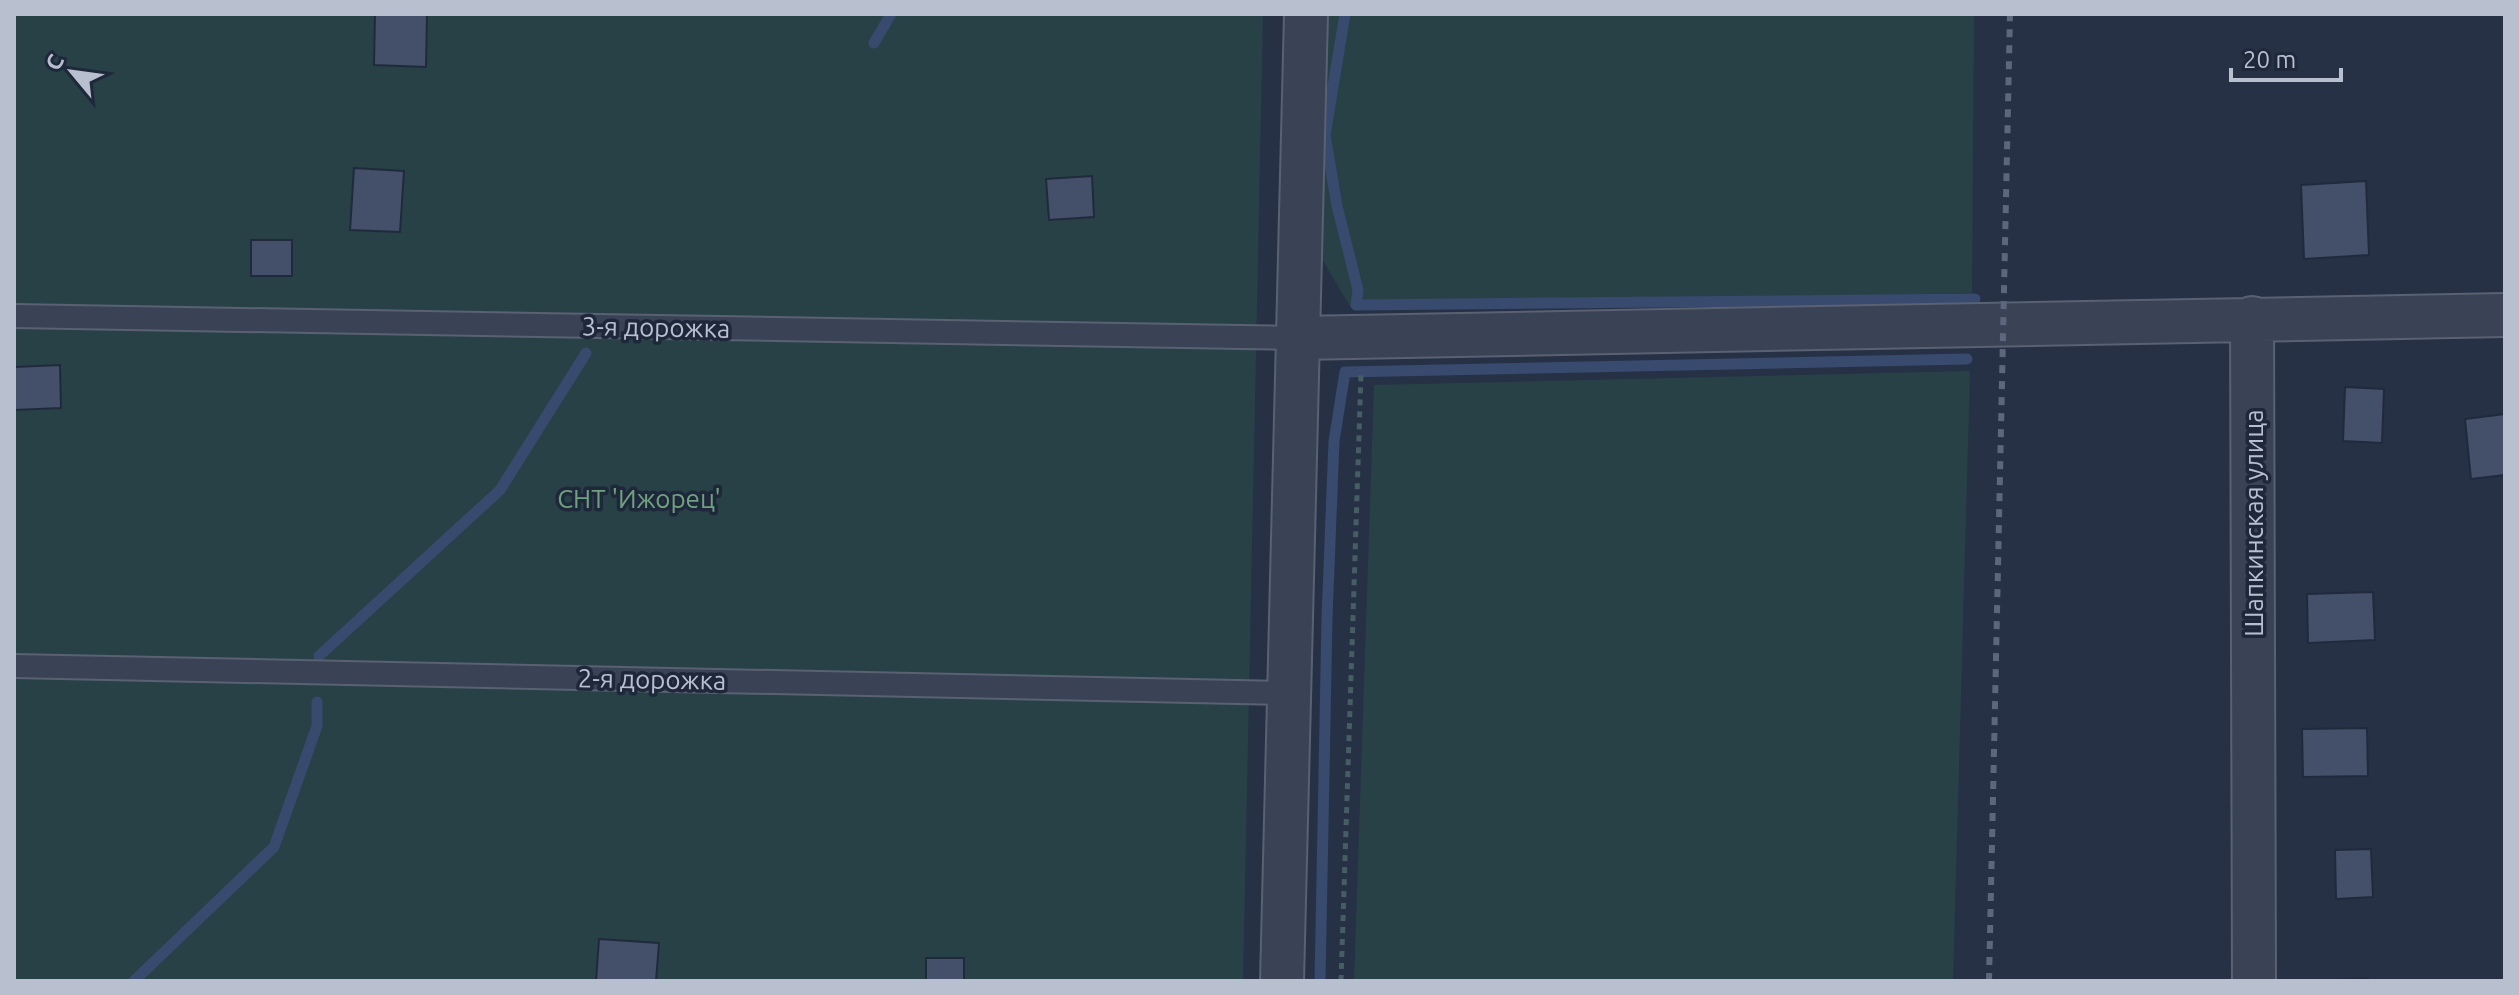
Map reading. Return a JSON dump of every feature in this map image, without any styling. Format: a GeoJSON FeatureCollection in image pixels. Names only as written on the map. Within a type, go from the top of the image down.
{"type":"FeatureCollection","features":[{"type":"Feature","properties":{"kind":"street"},"geometry":{"type":"LineString","coordinates":[[1282,981],[1306,14]]}},
{"type":"Feature","properties":{"kind":"street"},"geometry":{"type":"LineString","coordinates":[[1299,338],[2505,315]]}},
{"type":"Feature","properties":{"kind":"street","name":"Шапкинская улица"},"geometry":{"type":"LineString","coordinates":[[2252,318],[2254,981]]}},
{"type":"Feature","properties":{"kind":"lane","name":"3-я дорожка"},"geometry":{"type":"LineString","coordinates":[[14,316],[1299,338]]}},
{"type":"Feature","properties":{"kind":"lane","name":"2-я дорожка"},"geometry":{"type":"LineString","coordinates":[[14,666],[1289,693]]}},
{"type":"Feature","properties":{"kind":"path"},"geometry":{"type":"LineString","coordinates":[[1341,981],[1360,390]]}},
{"type":"Feature","properties":{"kind":"green space","name":"СНТ 'Ижорец'"},"geometry":{"type":"Polygon","coordinates":[[[14,14],[1263,14],[1243,981],[14,981],[14,14]]]}},
{"type":"Feature","properties":{"kind":"green space"},"geometry":{"type":"Polygon","coordinates":[[[1326,14],[1974,14],[1972,293],[1351,308],[1319,254],[1326,14]]]}},
{"type":"Feature","properties":{"kind":"green space"},"geometry":{"type":"Polygon","coordinates":[[[1970,371],[1953,981],[1354,981],[1374,385],[1970,371]]]}},
{"type":"Feature","properties":{"kind":"building"},"geometry":{"type":"Polygon","coordinates":[[[375,14],[427,14],[426,67],[374,65],[375,14]]]}},
{"type":"Feature","properties":{"kind":"building"},"geometry":{"type":"Polygon","coordinates":[[[354,168],[404,171],[400,232],[350,230],[354,168]]]}},
{"type":"Feature","properties":{"kind":"building"},"geometry":{"type":"Polygon","coordinates":[[[1092,176],[1094,217],[1049,220],[1046,179],[1092,176]]]}},
{"type":"Feature","properties":{"kind":"building"},"geometry":{"type":"Polygon","coordinates":[[[2366,181],[2369,255],[2304,259],[2301,185],[2366,181]]]}},
{"type":"Feature","properties":{"kind":"building"},"geometry":{"type":"Polygon","coordinates":[[[251,240],[292,240],[292,276],[251,276],[251,240]]]}},
{"type":"Feature","properties":{"kind":"building"},"geometry":{"type":"Polygon","coordinates":[[[60,365],[61,408],[14,410],[14,367],[60,365]]]}},
{"type":"Feature","properties":{"kind":"building"},"geometry":{"type":"Polygon","coordinates":[[[2345,387],[2384,389],[2382,443],[2343,441],[2345,387]]]}},
{"type":"Feature","properties":{"kind":"building"},"geometry":{"type":"Polygon","coordinates":[[[2505,414],[2505,475],[2471,479],[2465,419],[2505,414]]]}},
{"type":"Feature","properties":{"kind":"building"},"geometry":{"type":"Polygon","coordinates":[[[2373,592],[2375,640],[2308,643],[2307,594],[2373,592]]]}},
{"type":"Feature","properties":{"kind":"building"},"geometry":{"type":"Polygon","coordinates":[[[2367,728],[2368,776],[2303,777],[2302,729],[2367,728]]]}},
{"type":"Feature","properties":{"kind":"building"},"geometry":{"type":"Polygon","coordinates":[[[2371,849],[2373,897],[2336,899],[2335,850],[2371,849]]]}},
{"type":"Feature","properties":{"kind":"building"},"geometry":{"type":"Polygon","coordinates":[[[599,939],[659,943],[656,981],[596,981],[599,939]]]}},
{"type":"Feature","properties":{"kind":"building"},"geometry":{"type":"Polygon","coordinates":[[[926,958],[964,958],[964,981],[926,981],[926,958]]]}},
{"type":"Feature","properties":{"kind":"building"},"geometry":{"type":"Polygon","coordinates":[[[2368,978],[2368,981],[2316,981],[2368,978]]]}},
{"type":"Feature","properties":{"kind":"waterway"},"geometry":{"type":"LineString","coordinates":[[874,43],[891,14]]}},
{"type":"Feature","properties":{"kind":"waterway"},"geometry":{"type":"LineString","coordinates":[[1345,14],[1325,135],[1337,206],[1358,290],[1356,305],[1975,299]]}},
{"type":"Feature","properties":{"kind":"waterway"},"geometry":{"type":"LineString","coordinates":[[319,656],[500,490],[586,353]]}},
{"type":"Feature","properties":{"kind":"waterway"},"geometry":{"type":"LineString","coordinates":[[1320,981],[1327,618],[1334,441],[1345,372],[1967,359]]}},
{"type":"Feature","properties":{"kind":"waterway"},"geometry":{"type":"LineString","coordinates":[[134,981],[274,847],[317,726],[317,702]]}},
{"type":"Feature","properties":{"kind":"railway"},"geometry":{"type":"LineString","coordinates":[[1989,981],[2010,14]]}}]}
